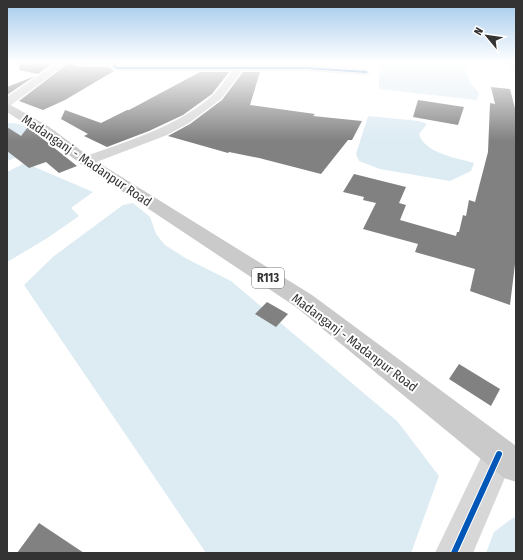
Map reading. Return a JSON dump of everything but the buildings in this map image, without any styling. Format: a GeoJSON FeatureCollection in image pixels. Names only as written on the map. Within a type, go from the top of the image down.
{"type":"FeatureCollection","features":[{"type":"Feature","properties":{"kind":"main road","name":"Madanganj - Madanpur Road"},"geometry":{"type":"LineString","coordinates":[[7,107],[43,129],[86,161],[304,301],[508,460]]}},
{"type":"Feature","properties":{"kind":"street"},"geometry":{"type":"LineString","coordinates":[[7,103],[26,88]]}},
{"type":"Feature","properties":{"kind":"street"},"geometry":{"type":"LineString","coordinates":[[86,161],[162,132],[184,120],[217,97],[224,88]]}},
{"type":"Feature","properties":{"kind":"street"},"geometry":{"type":"LineString","coordinates":[[454,553],[508,460]]}},
{"type":"Feature","properties":{"kind":"shaded area"},"geometry":{"type":"Polygon","coordinates":[[[475,88],[479,93],[477,100],[379,89],[475,88]]]}},
{"type":"Feature","properties":{"kind":"shaded area"},"geometry":{"type":"Polygon","coordinates":[[[368,116],[419,121],[427,124],[419,134],[427,146],[450,157],[474,163],[471,171],[450,181],[380,169],[359,161],[356,154],[368,116]]]}},
{"type":"Feature","properties":{"kind":"shaded area"},"geometry":{"type":"Polygon","coordinates":[[[7,123],[26,126],[38,135],[41,139],[34,151],[7,161],[7,123]]]}},
{"type":"Feature","properties":{"kind":"shaded area"},"geometry":{"type":"Polygon","coordinates":[[[25,163],[93,192],[71,208],[79,216],[49,237],[9,261],[7,260],[7,172],[25,163]]]}},
{"type":"Feature","properties":{"kind":"shaded area"},"geometry":{"type":"Polygon","coordinates":[[[133,203],[150,217],[156,234],[165,245],[187,259],[231,281],[398,422],[439,476],[411,553],[206,553],[24,285],[54,256],[123,205],[133,203]]]}},
{"type":"Feature","properties":{"kind":"shaded area"},"geometry":{"type":"Polygon","coordinates":[[[514,517],[516,519],[516,553],[486,553],[494,532],[514,517]]]}},
{"type":"Feature","properties":{"kind":"cycle path"},"geometry":{"type":"LineString","coordinates":[[454,553],[499,454]]}}]}
